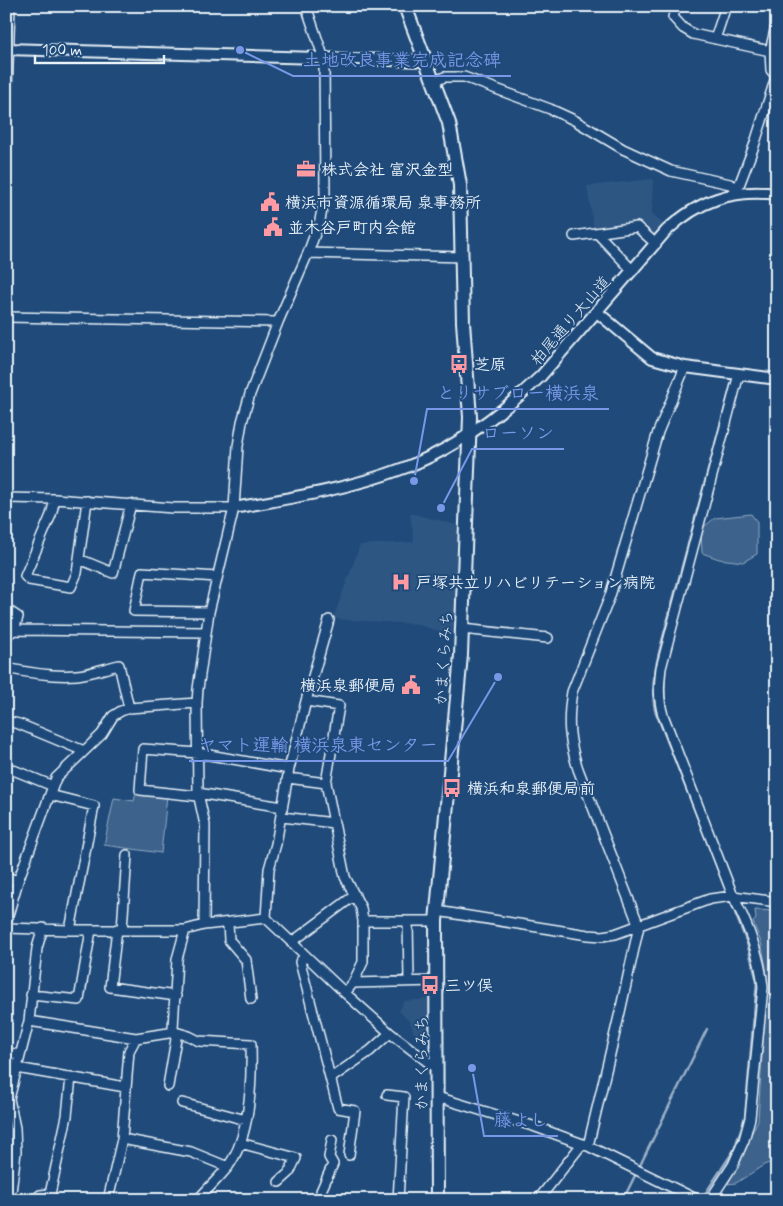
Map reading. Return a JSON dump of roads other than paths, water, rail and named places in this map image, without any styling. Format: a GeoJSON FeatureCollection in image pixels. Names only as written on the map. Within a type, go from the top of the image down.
{"type":"FeatureCollection","features":[{"type":"Feature","properties":{"kind":"main road","name":"かまくらみち"},"geometry":{"type":"LineString","coordinates":[[404,6],[449,123],[460,185],[463,322],[468,372],[470,433],[461,655],[437,916],[437,1200]]}},
{"type":"Feature","properties":{"kind":"street"},"geometry":{"type":"LineString","coordinates":[[6,126],[7,49],[10,6]]}},
{"type":"Feature","properties":{"kind":"street"},"geometry":{"type":"LineString","coordinates":[[204,925],[205,825],[198,794],[197,703],[209,612],[234,508],[238,446],[242,422],[250,394],[278,322],[308,253],[320,220],[325,195],[324,59],[306,6]]}},
{"type":"Feature","properties":{"kind":"street"},"geometry":{"type":"LineString","coordinates":[[676,6],[673,18],[683,28],[693,34],[770,51]]}},
{"type":"Feature","properties":{"kind":"street"},"geometry":{"type":"LineString","coordinates":[[715,39],[726,6]]}},
{"type":"Feature","properties":{"kind":"street"},"geometry":{"type":"LineString","coordinates":[[434,82],[444,76],[453,76],[482,84],[550,109],[574,120],[623,149],[672,171],[730,184],[738,190],[776,77],[771,70],[770,51],[777,22]]}},
{"type":"Feature","properties":{"kind":"street"},"geometry":{"type":"LineString","coordinates":[[7,49],[425,61]]}},
{"type":"Feature","properties":{"kind":"street","name":"柏尾通り大山道"},"geometry":{"type":"LineString","coordinates":[[234,508],[334,489],[403,469],[436,454],[470,433],[535,382],[679,219],[700,206],[738,190],[777,194]]}},
{"type":"Feature","properties":{"kind":"street"},"geometry":{"type":"LineString","coordinates":[[574,236],[637,227],[656,244]]}},
{"type":"Feature","properties":{"kind":"street"},"geometry":{"type":"LineString","coordinates":[[597,232],[633,271]]}},
{"type":"Feature","properties":{"kind":"street"},"geometry":{"type":"LineString","coordinates":[[308,253],[463,257]]}},
{"type":"Feature","properties":{"kind":"street"},"geometry":{"type":"LineString","coordinates":[[597,312],[652,358],[685,367],[777,379]]}},
{"type":"Feature","properties":{"kind":"street"},"geometry":{"type":"LineString","coordinates":[[6,317],[278,322]]}},
{"type":"Feature","properties":{"kind":"street"},"geometry":{"type":"LineString","coordinates":[[538,1200],[585,1145],[620,1012],[639,926],[578,769],[571,745],[569,715],[572,692],[610,596],[658,432],[685,367]]}},
{"type":"Feature","properties":{"kind":"street"},"geometry":{"type":"LineString","coordinates":[[710,1200],[733,1165],[744,1140],[750,1118],[763,987],[761,966],[741,911],[729,896],[659,704],[658,692],[661,668],[739,374]]}},
{"type":"Feature","properties":{"kind":"street"},"geometry":{"type":"LineString","coordinates":[[6,498],[87,500],[173,508],[234,508]]}},
{"type":"Feature","properties":{"kind":"street"},"geometry":{"type":"LineString","coordinates":[[55,499],[51,516],[25,576],[29,580],[71,587],[77,573],[87,500]]}},
{"type":"Feature","properties":{"kind":"street"},"geometry":{"type":"LineString","coordinates":[[79,559],[113,573],[131,504]]}},
{"type":"Feature","properties":{"kind":"street"},"geometry":{"type":"LineString","coordinates":[[209,612],[134,611],[142,572],[217,577]]}},
{"type":"Feature","properties":{"kind":"street"},"geometry":{"type":"LineString","coordinates":[[6,609],[18,618],[10,633],[206,632]]}},
{"type":"Feature","properties":{"kind":"street"},"geometry":{"type":"LineString","coordinates":[[266,918],[269,869],[276,844],[288,773],[329,620]]}},
{"type":"Feature","properties":{"kind":"street"},"geometry":{"type":"LineString","coordinates":[[462,629],[548,638]]}},
{"type":"Feature","properties":{"kind":"street"},"geometry":{"type":"LineString","coordinates":[[6,668],[60,676],[79,675],[118,665],[129,708]]}},
{"type":"Feature","properties":{"kind":"street"},"geometry":{"type":"LineString","coordinates":[[306,701],[339,706],[326,783],[345,877],[361,908],[363,921],[363,962],[353,983],[345,993]]}},
{"type":"Feature","properties":{"kind":"street"},"geometry":{"type":"LineString","coordinates":[[6,922],[18,881],[28,859],[56,778],[102,734],[113,716],[121,711],[129,708],[197,703]]}},
{"type":"Feature","properties":{"kind":"street"},"geometry":{"type":"LineString","coordinates":[[6,721],[19,724],[84,751]]}},
{"type":"Feature","properties":{"kind":"street"},"geometry":{"type":"LineString","coordinates":[[326,783],[198,753],[143,749],[140,790],[198,794],[334,823]]}},
{"type":"Feature","properties":{"kind":"street"},"geometry":{"type":"LineString","coordinates":[[6,767],[52,791],[94,806],[70,930]]}},
{"type":"Feature","properties":{"kind":"street"},"geometry":{"type":"LineString","coordinates":[[127,855],[119,930],[110,987],[176,996]]}},
{"type":"Feature","properties":{"kind":"street"},"geometry":{"type":"LineString","coordinates":[[6,876],[18,881]]}},
{"type":"Feature","properties":{"kind":"street"},"geometry":{"type":"LineString","coordinates":[[292,942],[355,895]]}},
{"type":"Feature","properties":{"kind":"street"},"geometry":{"type":"LineString","coordinates":[[363,921],[408,921],[437,916],[588,935],[615,934],[710,899],[729,896],[777,902]]}},
{"type":"Feature","properties":{"kind":"street"},"geometry":{"type":"LineString","coordinates":[[6,928],[185,930],[204,925],[266,918]]}},
{"type":"Feature","properties":{"kind":"street"},"geometry":{"type":"LineString","coordinates":[[266,918],[345,993],[390,1033],[437,1070]]}},
{"type":"Feature","properties":{"kind":"street"},"geometry":{"type":"LineString","coordinates":[[408,921],[409,981]]}},
{"type":"Feature","properties":{"kind":"street"},"geometry":{"type":"LineString","coordinates":[[228,923],[229,940],[246,960],[251,999]]}},
{"type":"Feature","properties":{"kind":"street"},"geometry":{"type":"LineString","coordinates":[[10,1200],[9,1192],[16,1152],[15,1128],[8,1107],[19,1055],[29,1021],[36,948],[43,928]]}},
{"type":"Feature","properties":{"kind":"street"},"geometry":{"type":"LineString","coordinates":[[31,995],[79,1000],[90,930]]}},
{"type":"Feature","properties":{"kind":"street"},"geometry":{"type":"LineString","coordinates":[[168,1086],[176,1039],[173,1028],[177,959],[185,930]]}},
{"type":"Feature","properties":{"kind":"street"},"geometry":{"type":"LineString","coordinates":[[305,956],[300,962],[338,1108],[355,1111],[349,1155]]}},
{"type":"Feature","properties":{"kind":"street"},"geometry":{"type":"LineString","coordinates":[[353,983],[437,981]]}},
{"type":"Feature","properties":{"kind":"street"},"geometry":{"type":"LineString","coordinates":[[29,1021],[136,1038],[175,1032],[200,1041],[251,1044],[252,1079],[246,1120],[240,1143],[228,1167],[198,1200]]}},
{"type":"Feature","properties":{"kind":"street"},"geometry":{"type":"LineString","coordinates":[[331,1078],[370,1051],[390,1033]]}},
{"type":"Feature","properties":{"kind":"street"},"geometry":{"type":"LineString","coordinates":[[108,1200],[122,1139],[129,1051],[136,1038]]}},
{"type":"Feature","properties":{"kind":"street"},"geometry":{"type":"LineString","coordinates":[[6,1052],[19,1055]]}},
{"type":"Feature","properties":{"kind":"street"},"geometry":{"type":"LineString","coordinates":[[17,1068],[125,1087]]}},
{"type":"Feature","properties":{"kind":"street"},"geometry":{"type":"LineString","coordinates":[[36,1200],[40,1195],[50,1194],[67,1116],[71,1077]]}},
{"type":"Feature","properties":{"kind":"street"},"geometry":{"type":"LineString","coordinates":[[386,1095],[404,1097],[398,1200]]}},
{"type":"Feature","properties":{"kind":"street"},"geometry":{"type":"LineString","coordinates":[[438,1097],[536,1127],[585,1145],[696,1199]]}},
{"type":"Feature","properties":{"kind":"street"},"geometry":{"type":"LineString","coordinates":[[182,1103],[246,1120]]}},
{"type":"Feature","properties":{"kind":"street"},"geometry":{"type":"LineString","coordinates":[[122,1139],[191,1152],[228,1167]]}},
{"type":"Feature","properties":{"kind":"street"},"geometry":{"type":"LineString","coordinates":[[322,1200],[322,1191],[333,1164],[329,1157],[332,1140]]}},
{"type":"Feature","properties":{"kind":"street"},"geometry":{"type":"LineString","coordinates":[[240,1143],[296,1158],[289,1172],[278,1182]]}},
{"type":"Feature","properties":{"kind":"waterway"},"geometry":{"type":"LineString","coordinates":[[701,1200],[734,1150],[745,1117],[757,981],[747,943],[655,710],[653,684],[662,641],[732,381]]}},
{"type":"Feature","properties":{"kind":"waterway"},"geometry":{"type":"LineString","coordinates":[[623,1200],[707,1029]]}},
{"type":"Feature","properties":{"kind":"place","name":"土地改良事業完成記念碑"},"geometry":{"type":"Point","coordinates":[240,50]}},
{"type":"Feature","properties":{"kind":"place","name":"株式会社 富沢金型"},"geometry":{"type":"Point","coordinates":[306,169]}},
{"type":"Feature","properties":{"kind":"place","name":"横浜市資源循環局 泉事務所"},"geometry":{"type":"Point","coordinates":[270,202]}},
{"type":"Feature","properties":{"kind":"place","name":"並木谷戸町内会館"},"geometry":{"type":"Point","coordinates":[273,227]}},
{"type":"Feature","properties":{"kind":"place","name":"芝原"},"geometry":{"type":"Point","coordinates":[459,364]}},
{"type":"Feature","properties":{"kind":"place","name":"とりサブロー横浜泉"},"geometry":{"type":"Point","coordinates":[414,481]}},
{"type":"Feature","properties":{"kind":"place","name":"ローソン"},"geometry":{"type":"Point","coordinates":[441,508]}},
{"type":"Feature","properties":{"kind":"place","name":"戸塚共立リハビリテーション病院"},"geometry":{"type":"Point","coordinates":[401,582]}},
{"type":"Feature","properties":{"kind":"place","name":"ヤマト運輸 横浜泉東センター"},"geometry":{"type":"Point","coordinates":[498,677]}},
{"type":"Feature","properties":{"kind":"place","name":"横浜泉郵便局"},"geometry":{"type":"Point","coordinates":[411,685]}},
{"type":"Feature","properties":{"kind":"place","name":"横浜和泉郵便局前"},"geometry":{"type":"Point","coordinates":[452,788]}},
{"type":"Feature","properties":{"kind":"place","name":"三ツ俣"},"geometry":{"type":"Point","coordinates":[430,985]}},
{"type":"Feature","properties":{"kind":"place","name":"藤よし"},"geometry":{"type":"Point","coordinates":[472,1068]}}]}
